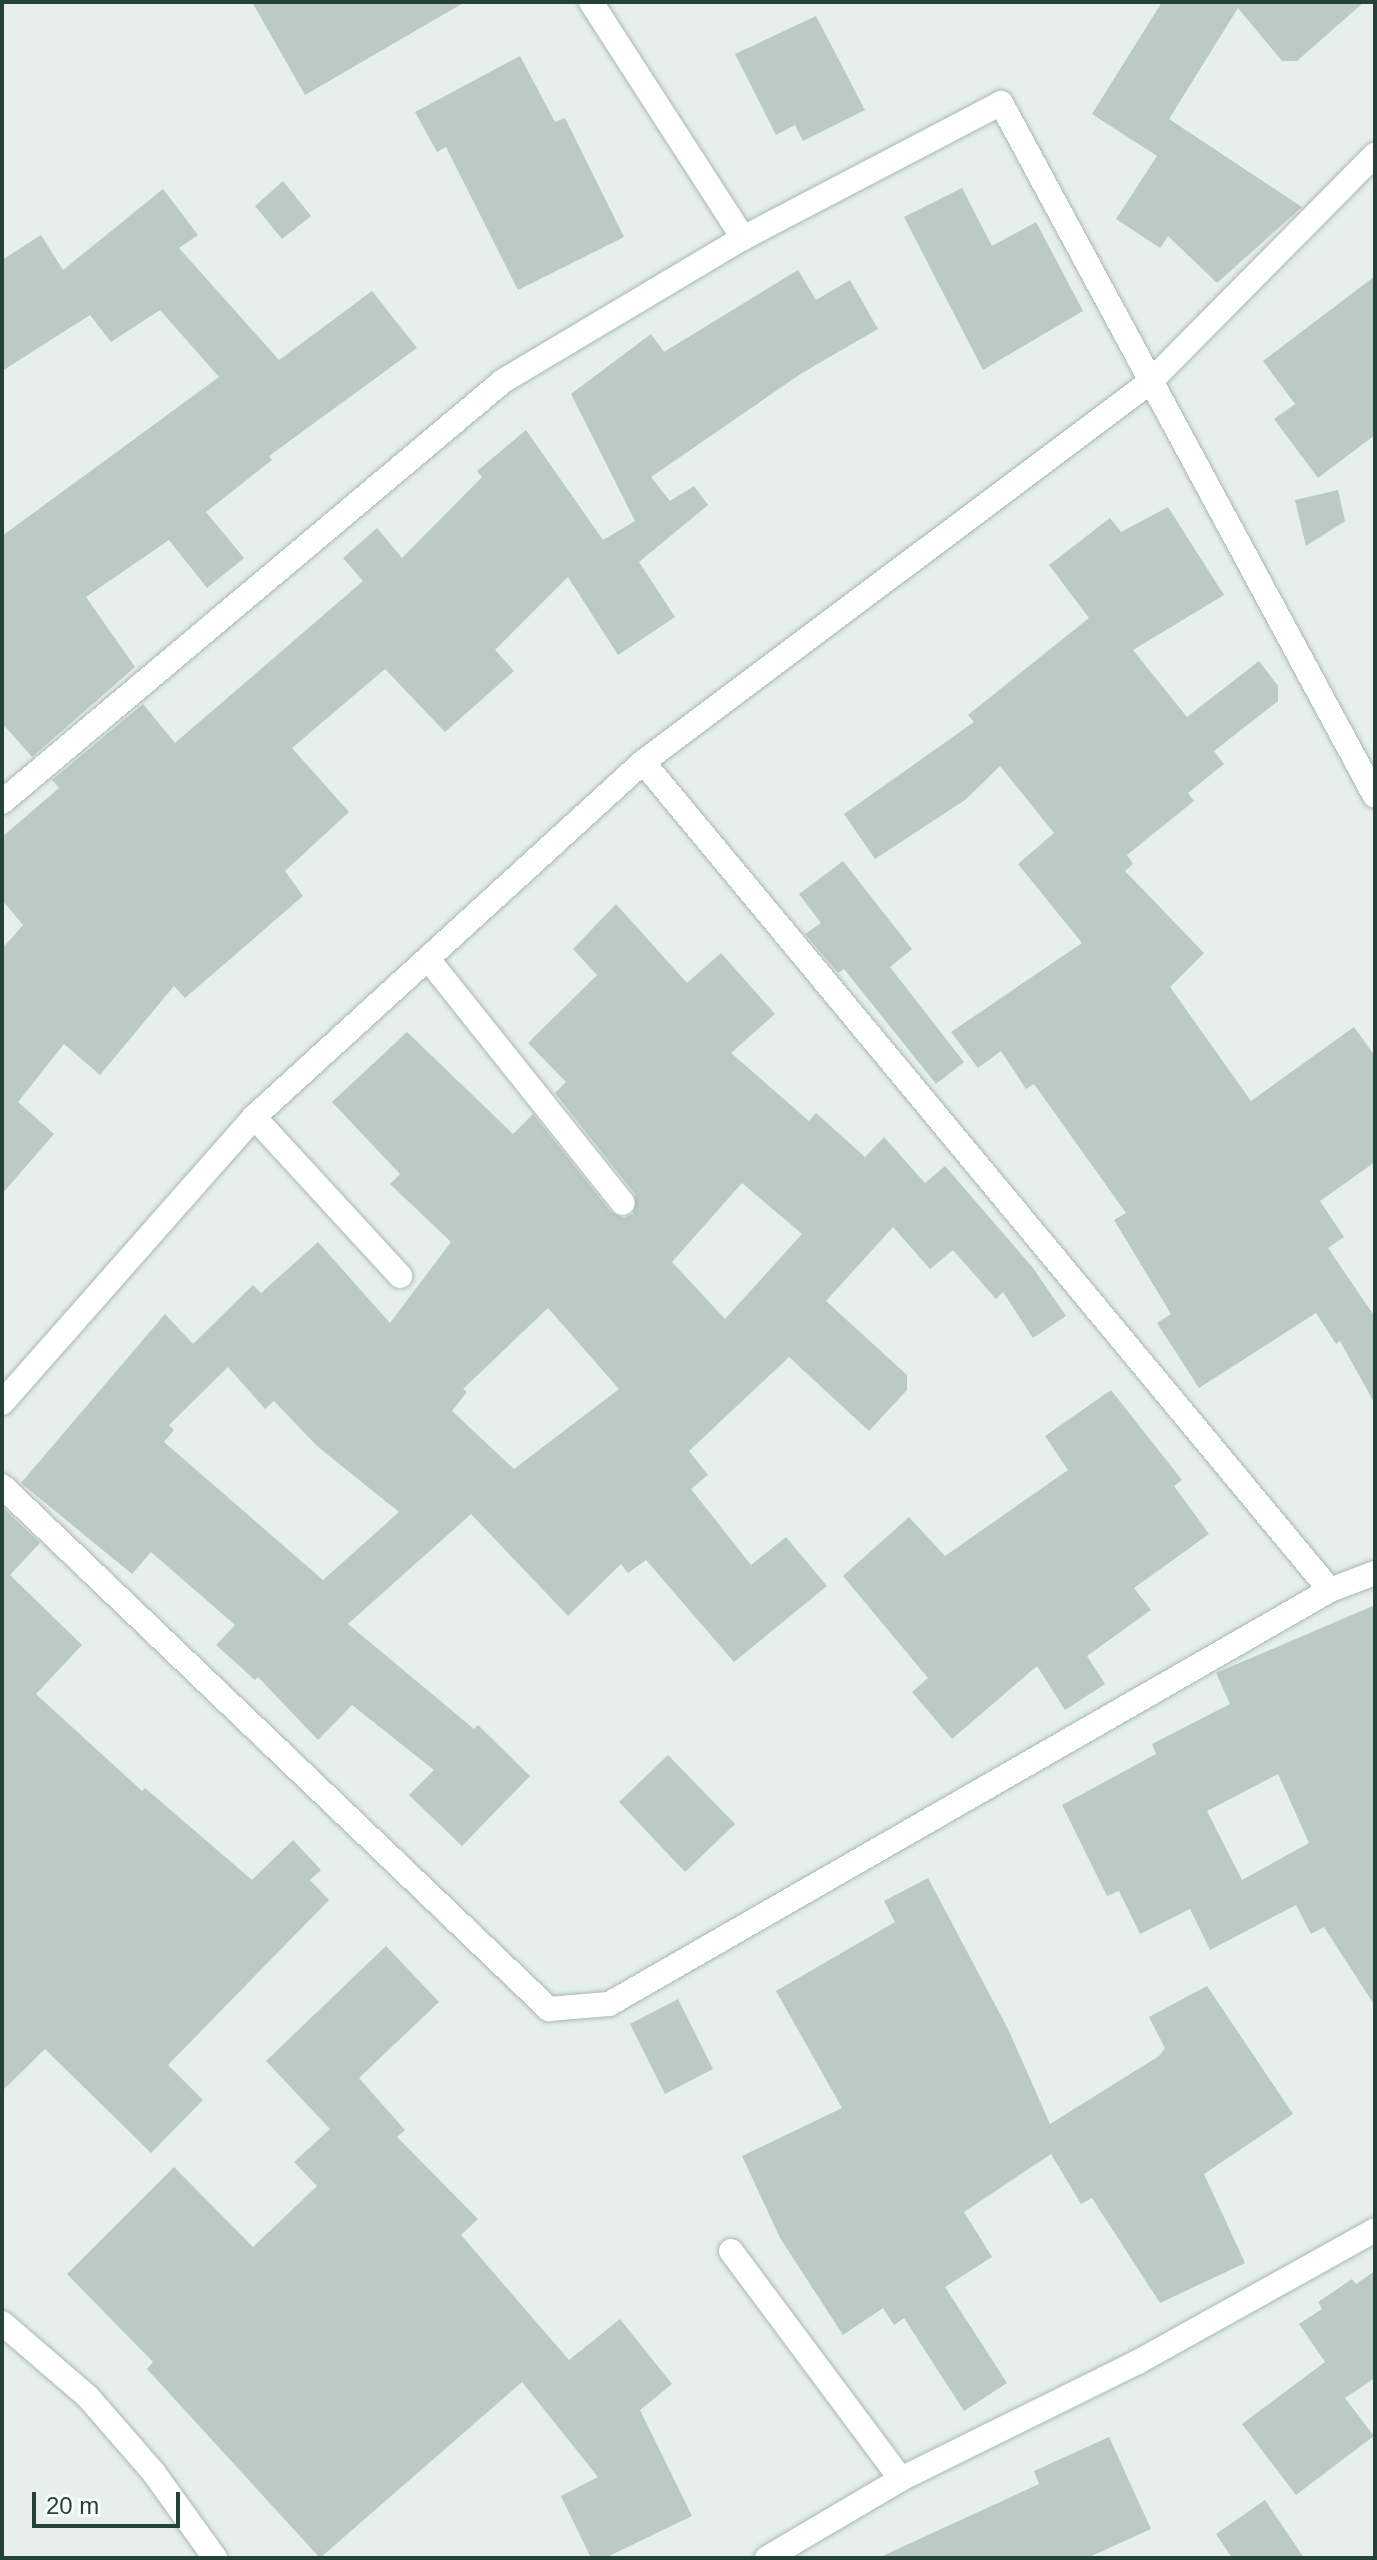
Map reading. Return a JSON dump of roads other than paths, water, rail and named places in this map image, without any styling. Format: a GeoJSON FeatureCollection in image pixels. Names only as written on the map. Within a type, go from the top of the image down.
{"type":"FeatureCollection","features":[{"type":"Feature","properties":{"kind":"street"},"geometry":{"type":"LineString","coordinates":[[591,2],[743,238]]}},
{"type":"Feature","properties":{"kind":"street"},"geometry":{"type":"LineString","coordinates":[[2,802],[503,381],[743,238],[1001,103],[1375,796]]}},
{"type":"Feature","properties":{"kind":"street"},"geometry":{"type":"LineString","coordinates":[[2,1403],[254,1117],[643,762],[1150,382],[1375,155]]}},
{"type":"Feature","properties":{"kind":"street"},"geometry":{"type":"LineString","coordinates":[[643,762],[1330,1590]]}},
{"type":"Feature","properties":{"kind":"street"},"geometry":{"type":"LineString","coordinates":[[428,959],[623,1203]]}},
{"type":"Feature","properties":{"kind":"street"},"geometry":{"type":"LineString","coordinates":[[254,1117],[400,1276]]}},
{"type":"Feature","properties":{"kind":"street"},"geometry":{"type":"LineString","coordinates":[[2,1486],[549,2009],[609,2004],[1330,1590],[1375,1573]]}},
{"type":"Feature","properties":{"kind":"street"},"geometry":{"type":"LineString","coordinates":[[767,2558],[901,2479],[1138,2362],[1375,2230]]}},
{"type":"Feature","properties":{"kind":"street"},"geometry":{"type":"LineString","coordinates":[[731,2251],[901,2479]]}},
{"type":"Feature","properties":{"kind":"street"},"geometry":{"type":"LineString","coordinates":[[2,2323],[88,2397],[154,2473],[215,2558]]}}]}
